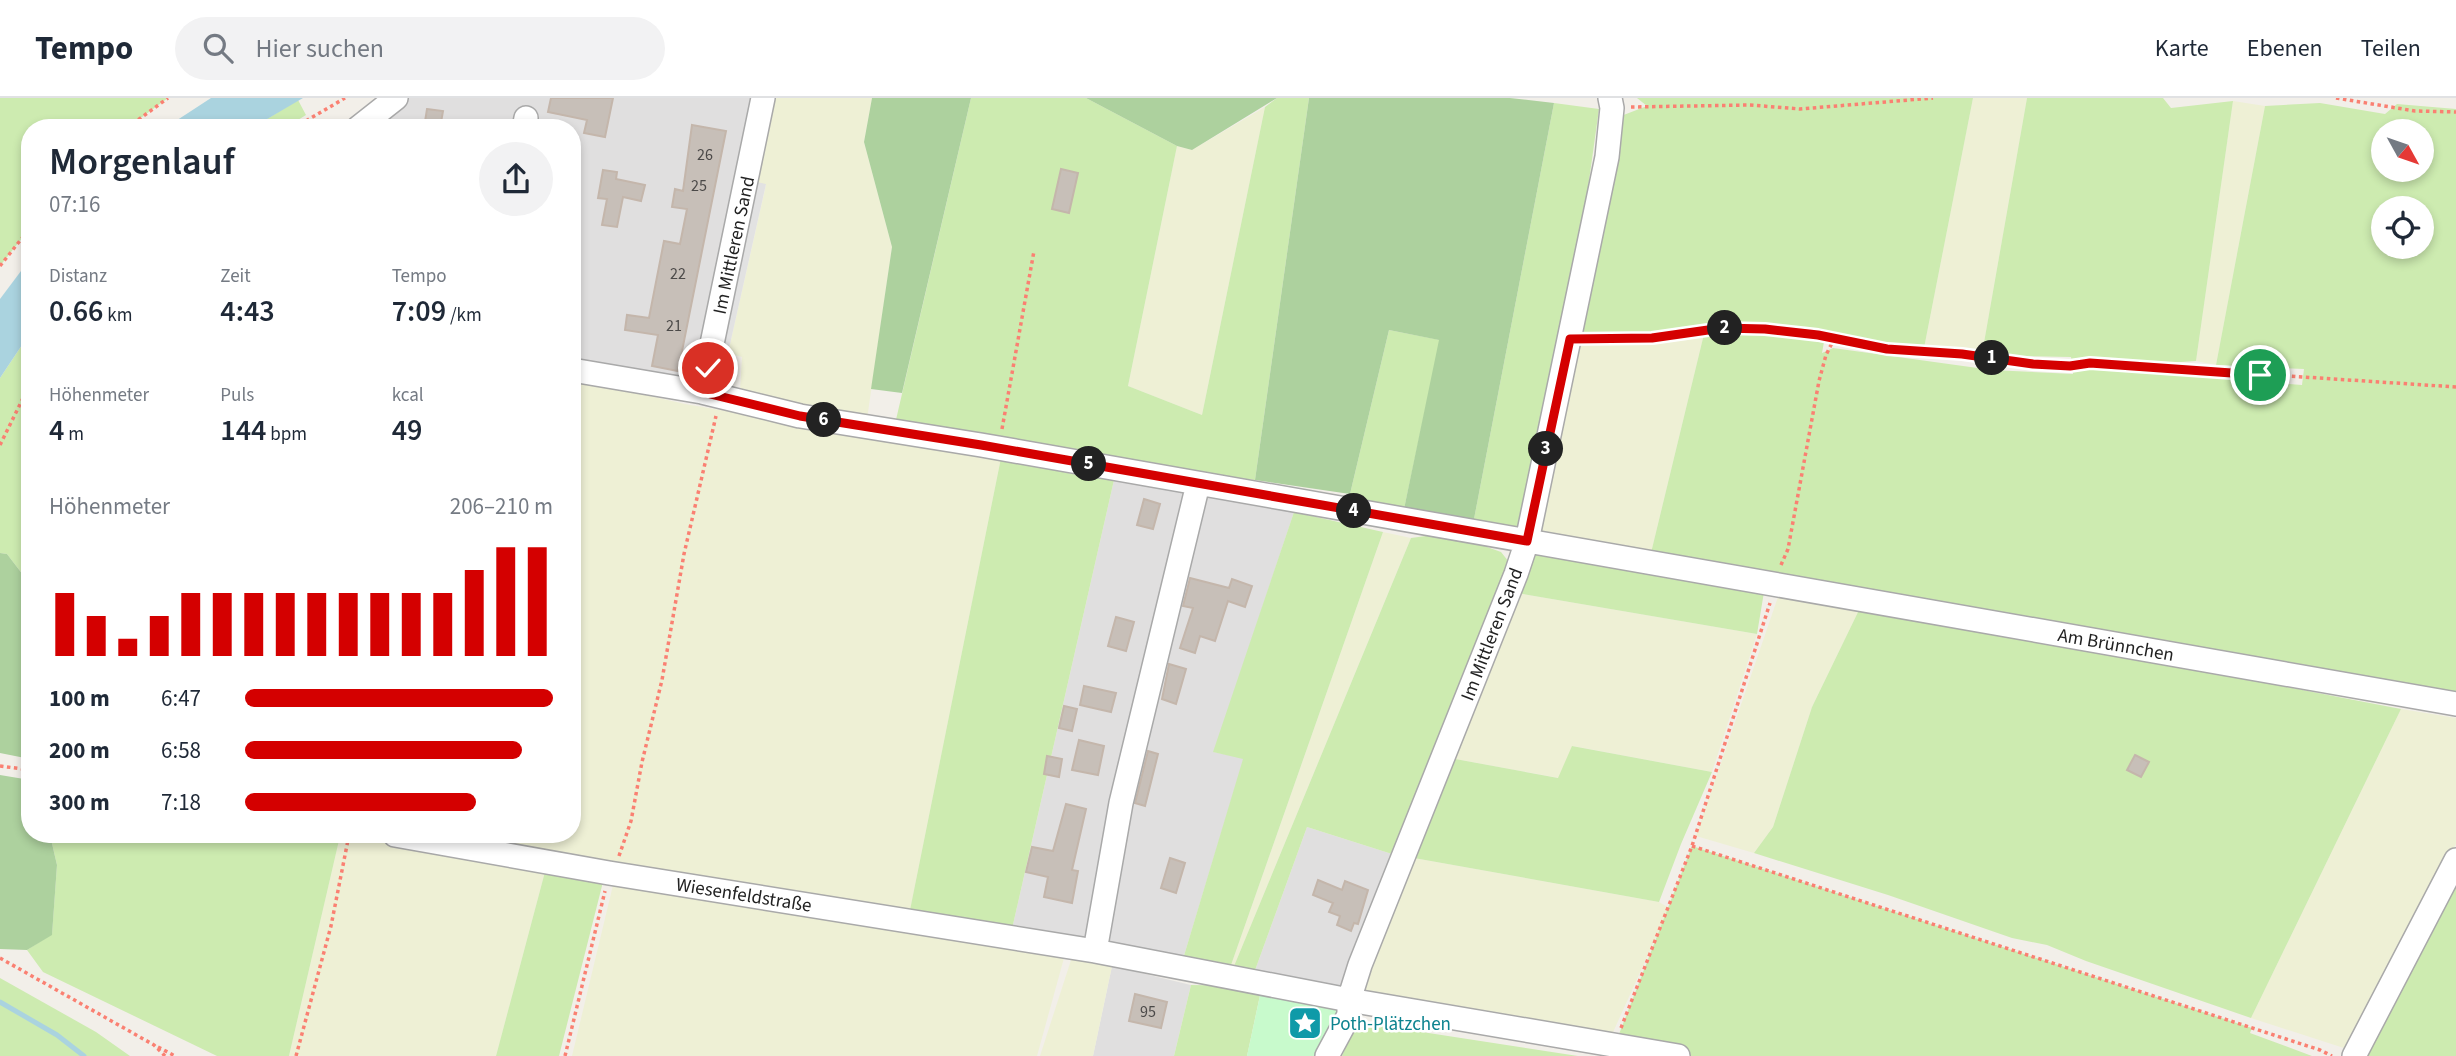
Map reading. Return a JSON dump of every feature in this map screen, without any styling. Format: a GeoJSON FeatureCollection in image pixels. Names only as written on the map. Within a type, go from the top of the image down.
{"type":"FeatureCollection","features":[{"type":"Feature","properties":{"kind":"street"},"geometry":{"type":"LineString","coordinates":[[369,119],[396,98]]}},
{"type":"Feature","properties":{"kind":"street","name":"Im Mittleren Sand"},"geometry":{"type":"LineString","coordinates":[[711,395],[763,98]]}},
{"type":"Feature","properties":{"kind":"street"},"geometry":{"type":"LineString","coordinates":[[1527,541],[1607,157],[1611,103]]}},
{"type":"Feature","properties":{"kind":"street","name":"Im Mittleren Sand"},"geometry":{"type":"LineString","coordinates":[[581,372],[711,395],[800,416],[1527,541],[1516,575],[1360,965],[1349,1000],[1349,1015],[1329,1052]]}},
{"type":"Feature","properties":{"kind":"street"},"geometry":{"type":"LineString","coordinates":[[1095,951],[1121,803],[1198,484]]}},
{"type":"Feature","properties":{"kind":"street","name":"Am Brünnchen"},"geometry":{"type":"LineString","coordinates":[[1527,541],[2456,704]]}},
{"type":"Feature","properties":{"kind":"street","name":"Wiesenfeldstraße"},"geometry":{"type":"LineString","coordinates":[[440,843],[609,873],[1095,951],[1349,1000],[1678,1056]]}},
{"type":"Feature","properties":{"kind":"street"},"geometry":{"type":"LineString","coordinates":[[2354,1056],[2456,860]]}},
{"type":"Feature","properties":{"kind":"path"},"geometry":{"type":"LineString","coordinates":[[139,119],[168,98]]}},
{"type":"Feature","properties":{"kind":"path"},"geometry":{"type":"LineString","coordinates":[[309,119],[345,98]]}},
{"type":"Feature","properties":{"kind":"path"},"geometry":{"type":"LineString","coordinates":[[1611,103],[1750,105],[1800,109],[1933,98]]}},
{"type":"Feature","properties":{"kind":"path"},"geometry":{"type":"LineString","coordinates":[[2336,98],[2415,111],[2456,112]]}},
{"type":"Feature","properties":{"kind":"path"},"geometry":{"type":"LineString","coordinates":[[0,266],[21,239]]}},
{"type":"Feature","properties":{"kind":"path"},"geometry":{"type":"LineString","coordinates":[[998,448],[1034,251]]}},
{"type":"Feature","properties":{"kind":"path"},"geometry":{"type":"LineString","coordinates":[[1570,339],[1670,337],[1722,328],[1765,329],[1834,338],[1887,349],[1962,354],[2033,364],[2070,366],[2090,363],[2456,387]]}},
{"type":"Feature","properties":{"kind":"path"},"geometry":{"type":"LineString","coordinates":[[1614,1046],[1692,846],[1779,570],[1788,549],[1819,381],[1834,338]]}},
{"type":"Feature","properties":{"kind":"path"},"geometry":{"type":"LineString","coordinates":[[565,1056],[609,873],[615,865],[631,821],[662,680],[711,395]]}},
{"type":"Feature","properties":{"kind":"path"},"geometry":{"type":"LineString","coordinates":[[0,445],[21,402]]}},
{"type":"Feature","properties":{"kind":"path"},"geometry":{"type":"LineString","coordinates":[[0,766],[21,769]]}},
{"type":"Feature","properties":{"kind":"path"},"geometry":{"type":"LineString","coordinates":[[296,1056],[331,926],[347,843]]}},
{"type":"Feature","properties":{"kind":"path"},"geometry":{"type":"LineString","coordinates":[[1692,846],[1952,929],[2332,1056]]}},
{"type":"Feature","properties":{"kind":"path"},"geometry":{"type":"LineString","coordinates":[[0,958],[175,1056]]}},
{"type":"Feature","properties":{"kind":"path"},"geometry":{"type":"LineString","coordinates":[[1303,990],[1303,1003],[1308,1020],[1329,1052]]}},
{"type":"Feature","properties":{"kind":"path"},"geometry":{"type":"LineString","coordinates":[[154,1045],[165,1056]]}},
{"type":"Feature","properties":{"kind":"shaded area"},"geometry":{"type":"Polygon","coordinates":[[[405,98],[758,98],[692,386],[581,367],[581,119],[378,119],[405,98]]]}},
{"type":"Feature","properties":{"kind":"shaded area"},"geometry":{"type":"Polygon","coordinates":[[[746,180],[766,184],[728,353],[710,357],[746,180]]]}},
{"type":"Feature","properties":{"kind":"shaded area"},"geometry":{"type":"Polygon","coordinates":[[[1114,480],[1294,512],[1214,752],[1244,758],[1183,959],[1012,929],[1114,480]]]}},
{"type":"Feature","properties":{"kind":"shaded area"},"geometry":{"type":"Polygon","coordinates":[[[1307,827],[1392,854],[1342,990],[1254,973],[1307,827]]]}},
{"type":"Feature","properties":{"kind":"shaded area"},"geometry":{"type":"Polygon","coordinates":[[[1112,966],[1191,985],[1174,1056],[1093,1056],[1112,966]]]}},
{"type":"Feature","properties":{"kind":"green space"},"geometry":{"type":"Polygon","coordinates":[[[0,98],[168,98],[139,119],[21,119],[21,239],[0,266],[0,98]]]}},
{"type":"Feature","properties":{"kind":"green space"},"geometry":{"type":"Polygon","coordinates":[[[774,98],[872,98],[864,142],[892,247],[867,419],[740,391],[742,357],[728,353],[766,185],[755,182],[774,98]]]}},
{"type":"Feature","properties":{"kind":"green space"},"geometry":{"type":"Polygon","coordinates":[[[872,98],[971,98],[902,393],[871,389],[892,247],[864,142],[872,98]]]}},
{"type":"Feature","properties":{"kind":"green space"},"geometry":{"type":"Polygon","coordinates":[[[971,98],[1086,98],[1177,146],[1128,386],[1202,415],[1265,107],[1277,98],[1309,98],[1255,480],[1111,462],[895,424],[971,98]]]}},
{"type":"Feature","properties":{"kind":"green space"},"geometry":{"type":"Polygon","coordinates":[[[1086,98],[1277,98],[1192,150],[1177,146],[1086,98]]]}},
{"type":"Feature","properties":{"kind":"green space"},"geometry":{"type":"Polygon","coordinates":[[[1309,98],[1510,98],[1554,103],[1474,519],[1403,514],[1439,340],[1389,330],[1350,494],[1255,480],[1309,98]]]}},
{"type":"Feature","properties":{"kind":"green space"},"geometry":{"type":"Polygon","coordinates":[[[1637,98],[1973,98],[1924,348],[1824,342],[1822,353],[1833,348],[1992,370],[2073,374],[2071,357],[2015,356],[2014,360],[1982,354],[2027,98],[2163,98],[2171,108],[2233,101],[2196,361],[2167,363],[2165,374],[2302,385],[2304,369],[2216,365],[2265,106],[2320,103],[2385,114],[2397,104],[2456,109],[2456,695],[2301,664],[2257,661],[1650,557],[1704,334],[1652,331],[1646,336],[1577,336],[1621,116],[1647,106],[1637,98]]]}},
{"type":"Feature","properties":{"kind":"green space"},"geometry":{"type":"Polygon","coordinates":[[[1973,98],[2027,98],[1982,354],[1924,348],[1973,98]]]}},
{"type":"Feature","properties":{"kind":"green space"},"geometry":{"type":"Polygon","coordinates":[[[298,100],[306,115],[300,119],[267,119],[298,100]]]}},
{"type":"Feature","properties":{"kind":"green space"},"geometry":{"type":"Polygon","coordinates":[[[2233,101],[2265,106],[2216,365],[2196,361],[2233,101]]]}},
{"type":"Feature","properties":{"kind":"green space"},"geometry":{"type":"Polygon","coordinates":[[[1554,103],[1599,109],[1576,274],[1518,530],[1474,519],[1554,103]]]}},
{"type":"Feature","properties":{"kind":"green space"},"geometry":{"type":"Polygon","coordinates":[[[1265,107],[1202,415],[1128,386],[1177,146],[1192,150],[1265,107]]]}},
{"type":"Feature","properties":{"kind":"green space"},"geometry":{"type":"Polygon","coordinates":[[[1389,330],[1440,340],[1403,514],[1350,494],[1389,330]]]}},
{"type":"Feature","properties":{"kind":"green space"},"geometry":{"type":"Polygon","coordinates":[[[1651,331],[1704,334],[1650,557],[1541,534],[1535,525],[1577,336],[1646,336],[1651,331]]]}},
{"type":"Feature","properties":{"kind":"green space"},"geometry":{"type":"Polygon","coordinates":[[[21,346],[21,572],[7,554],[0,553],[0,378],[21,346]]]}},
{"type":"Feature","properties":{"kind":"green space"},"geometry":{"type":"Polygon","coordinates":[[[581,380],[685,404],[1001,458],[910,910],[497,843],[581,843],[581,380]]]}},
{"type":"Feature","properties":{"kind":"green space"},"geometry":{"type":"Polygon","coordinates":[[[1001,458],[1081,476],[1114,480],[1012,929],[975,925],[910,910],[1001,458]]]}},
{"type":"Feature","properties":{"kind":"green space"},"geometry":{"type":"Polygon","coordinates":[[[1294,512],[1383,532],[1230,968],[1232,971],[1183,959],[1243,759],[1213,752],[1294,512]]]}},
{"type":"Feature","properties":{"kind":"green space"},"geometry":{"type":"Polygon","coordinates":[[[1383,532],[1411,538],[1232,971],[1230,968],[1383,532]]]}},
{"type":"Feature","properties":{"kind":"green space"},"geometry":{"type":"Polygon","coordinates":[[[1448,533],[1501,552],[1509,562],[1447,733],[1392,854],[1307,827],[1254,973],[1232,971],[1411,538],[1448,533]]]}},
{"type":"Feature","properties":{"kind":"green space"},"geometry":{"type":"Polygon","coordinates":[[[1532,548],[1765,586],[1757,634],[1517,593],[1532,548]]]}},
{"type":"Feature","properties":{"kind":"green space"},"geometry":{"type":"Polygon","coordinates":[[[0,553],[7,554],[21,572],[21,757],[0,753],[0,553]]]}},
{"type":"Feature","properties":{"kind":"green space"},"geometry":{"type":"Polygon","coordinates":[[[1517,593],[1757,634],[1712,772],[1573,746],[1559,778],[1450,758],[1517,593]]]}},
{"type":"Feature","properties":{"kind":"green space"},"geometry":{"type":"Polygon","coordinates":[[[1779,594],[1859,610],[1812,707],[1773,827],[1754,853],[1696,836],[1779,594]]]}},
{"type":"Feature","properties":{"kind":"green space"},"geometry":{"type":"Polygon","coordinates":[[[1859,610],[1983,633],[1985,630],[2037,639],[2401,709],[2251,1018],[2047,945],[2012,938],[1754,853],[1773,827],[1812,707],[1859,610]]]}},
{"type":"Feature","properties":{"kind":"green space"},"geometry":{"type":"Polygon","coordinates":[[[2401,709],[2456,718],[2456,844],[2350,1050],[2251,1018],[2401,709]]]}},
{"type":"Feature","properties":{"kind":"green space"},"geometry":{"type":"Polygon","coordinates":[[[1572,746],[1712,772],[1659,902],[1414,858],[1450,758],[1558,778],[1572,746]]]}},
{"type":"Feature","properties":{"kind":"green space"},"geometry":{"type":"Polygon","coordinates":[[[0,775],[21,778],[21,843],[52,843],[57,865],[52,935],[27,950],[0,949],[0,775]]]}},
{"type":"Feature","properties":{"kind":"green space"},"geometry":{"type":"Polygon","coordinates":[[[52,843],[338,843],[289,1056],[217,1056],[43,972],[27,950],[52,934],[57,865],[52,843]]]}},
{"type":"Feature","properties":{"kind":"green space"},"geometry":{"type":"Polygon","coordinates":[[[338,843],[385,843],[546,868],[496,1056],[289,1056],[338,843]]]}},
{"type":"Feature","properties":{"kind":"green space"},"geometry":{"type":"Polygon","coordinates":[[[1692,846],[2252,1028],[2250,1033],[2312,1056],[1678,1056],[1614,1047],[1692,846]]]}},
{"type":"Feature","properties":{"kind":"green space"},"geometry":{"type":"Polygon","coordinates":[[[1414,858],[1659,902],[1669,908],[1610,1039],[1357,994],[1414,858]]]}},
{"type":"Feature","properties":{"kind":"green space"},"geometry":{"type":"Polygon","coordinates":[[[546,868],[604,878],[559,1056],[496,1056],[546,868]]]}},
{"type":"Feature","properties":{"kind":"green space"},"geometry":{"type":"Polygon","coordinates":[[[2456,879],[2456,1056],[2363,1056],[2456,879]]]}},
{"type":"Feature","properties":{"kind":"green space"},"geometry":{"type":"Polygon","coordinates":[[[614,881],[1064,958],[1037,1056],[572,1056],[614,881]]]}},
{"type":"Feature","properties":{"kind":"green space"},"geometry":{"type":"Polygon","coordinates":[[[1072,957],[1112,966],[1093,1056],[1040,1056],[1072,957]]]}},
{"type":"Feature","properties":{"kind":"green space"},"geometry":{"type":"Polygon","coordinates":[[[0,978],[96,1032],[130,1056],[0,1056],[0,978]]]}},
{"type":"Feature","properties":{"kind":"green space"},"geometry":{"type":"Polygon","coordinates":[[[1191,985],[1262,986],[1247,1056],[1174,1056],[1191,985]]]}},
{"type":"Feature","properties":{"kind":"green space"},"geometry":{"type":"Polygon","coordinates":[[[1262,986],[1344,1011],[1322,1056],[1247,1056],[1262,986]]]}},
{"type":"Feature","properties":{"kind":"green space"},"geometry":{"type":"Polygon","coordinates":[[[1357,1022],[1578,1056],[1342,1056],[1357,1022]]]}},
{"type":"Feature","properties":{"kind":"water"},"geometry":{"type":"Polygon","coordinates":[[[211,98],[303,98],[267,119],[179,119],[211,98]]]}},
{"type":"Feature","properties":{"kind":"water"},"geometry":{"type":"Polygon","coordinates":[[[21,271],[21,346],[0,378],[0,299],[21,271]]]}},
{"type":"Feature","properties":{"kind":"building"},"geometry":{"type":"Polygon","coordinates":[[[551,98],[613,98],[605,137],[584,133],[587,120],[548,112],[551,98]]]}},
{"type":"Feature","properties":{"kind":"building"},"geometry":{"type":"Polygon","coordinates":[[[427,109],[443,111],[442,119],[425,119],[427,109]]]}},
{"type":"Feature","properties":{"kind":"building"},"geometry":{"type":"Polygon","coordinates":[[[692,125],[726,131],[678,371],[652,366],[658,335],[625,330],[627,315],[649,318],[664,241],[680,244],[687,209],[672,207],[675,189],[683,191],[692,125]]]}},
{"type":"Feature","properties":{"kind":"building"},"geometry":{"type":"Polygon","coordinates":[[[1061,169],[1078,173],[1069,213],[1052,209],[1061,169]]]}},
{"type":"Feature","properties":{"kind":"building"},"geometry":{"type":"Polygon","coordinates":[[[603,170],[617,172],[616,179],[645,185],[641,201],[623,197],[617,227],[602,225],[607,199],[598,198],[603,170]]]}},
{"type":"Feature","properties":{"kind":"building"},"geometry":{"type":"Polygon","coordinates":[[[1144,499],[1160,504],[1153,529],[1137,525],[1144,499]]]}},
{"type":"Feature","properties":{"kind":"building"},"geometry":{"type":"Polygon","coordinates":[[[1190,578],[1229,588],[1232,579],[1252,586],[1245,607],[1228,601],[1215,641],[1200,636],[1195,653],[1180,648],[1193,608],[1183,606],[1190,578]]]}},
{"type":"Feature","properties":{"kind":"building"},"geometry":{"type":"Polygon","coordinates":[[[1116,617],[1134,622],[1126,651],[1108,646],[1116,617]]]}},
{"type":"Feature","properties":{"kind":"building"},"geometry":{"type":"Polygon","coordinates":[[[1169,664],[1186,669],[1176,704],[1162,699],[1169,664]]]}},
{"type":"Feature","properties":{"kind":"building"},"geometry":{"type":"Polygon","coordinates":[[[1084,686],[1116,693],[1111,712],[1080,705],[1084,686]]]}},
{"type":"Feature","properties":{"kind":"building"},"geometry":{"type":"Polygon","coordinates":[[[1064,706],[1077,709],[1072,731],[1059,728],[1064,706]]]}},
{"type":"Feature","properties":{"kind":"building"},"geometry":{"type":"Polygon","coordinates":[[[1079,740],[1104,746],[1098,775],[1072,770],[1079,740]]]}},
{"type":"Feature","properties":{"kind":"building"},"geometry":{"type":"Polygon","coordinates":[[[1148,751],[1158,754],[1145,806],[1135,803],[1148,751]]]}},
{"type":"Feature","properties":{"kind":"building"},"geometry":{"type":"Polygon","coordinates":[[[2135,755],[2149,762],[2141,777],[2127,770],[2135,755]]]}},
{"type":"Feature","properties":{"kind":"building"},"geometry":{"type":"Polygon","coordinates":[[[1047,756],[1062,759],[1059,777],[1044,774],[1047,756]]]}},
{"type":"Feature","properties":{"kind":"building"},"geometry":{"type":"Polygon","coordinates":[[[1066,804],[1086,809],[1072,870],[1078,871],[1072,903],[1044,897],[1048,877],[1026,872],[1032,847],[1053,851],[1066,804]]]}},
{"type":"Feature","properties":{"kind":"building"},"geometry":{"type":"Polygon","coordinates":[[[1170,858],[1185,863],[1176,893],[1161,888],[1170,858]]]}},
{"type":"Feature","properties":{"kind":"building"},"geometry":{"type":"Polygon","coordinates":[[[1318,880],[1342,890],[1345,881],[1368,890],[1358,924],[1354,923],[1351,931],[1337,925],[1340,916],[1329,912],[1333,903],[1313,895],[1318,880]]]}},
{"type":"Feature","properties":{"kind":"building"},"geometry":{"type":"Polygon","coordinates":[[[1135,994],[1167,1002],[1161,1028],[1129,1021],[1135,994]]]}},
{"type":"Feature","properties":{"kind":"waterway"},"geometry":{"type":"LineString","coordinates":[[0,1002],[57,1035],[84,1056]]}},
{"type":"Feature","properties":{"kind":"place","name":"Poth-Plätzchen"},"geometry":{"type":"Point","coordinates":[1305,1023]}},
{"type":"Feature","properties":{"kind":"route"},"geometry":{"type":"LineString","coordinates":[[708,368],[702,392],[800,416],[1527,541],[1570,339],[1670,337],[1722,328],[1765,329],[1818,335],[1887,349],[1962,354],[2033,364],[2070,366],[2090,363],[2260,375]]}}]}
